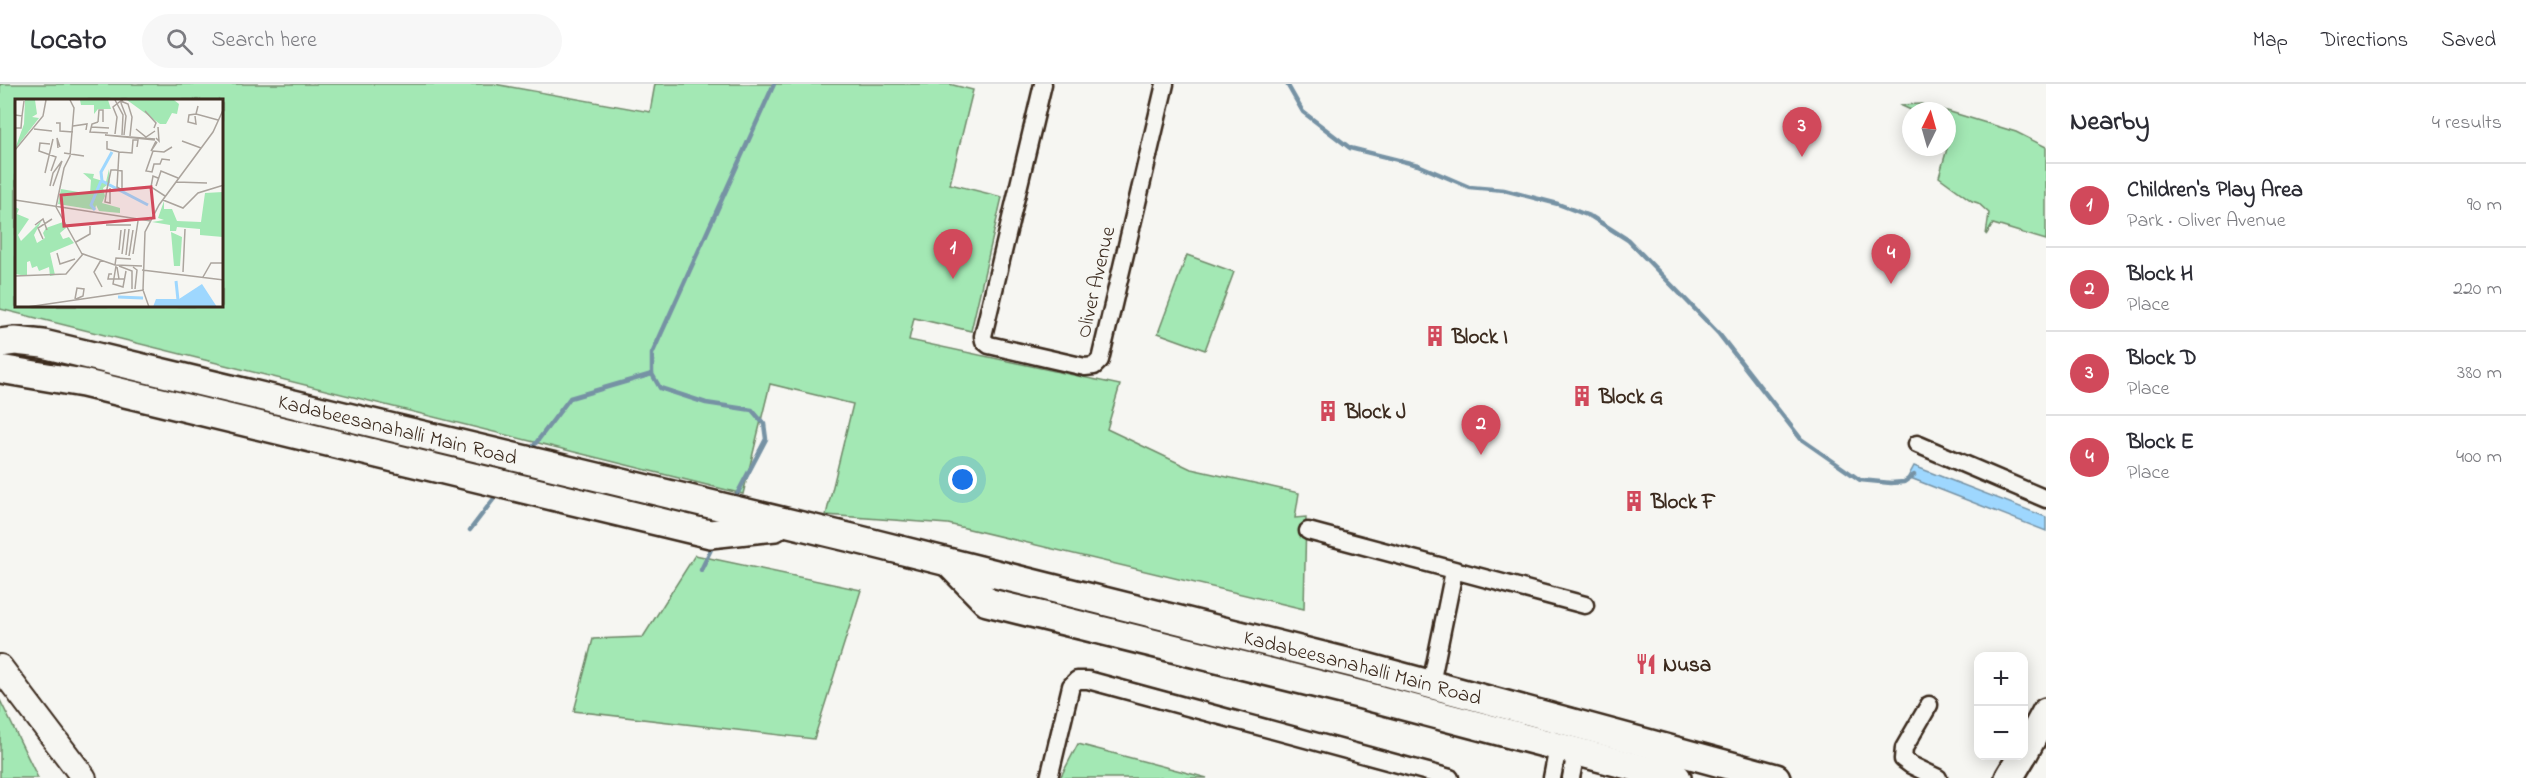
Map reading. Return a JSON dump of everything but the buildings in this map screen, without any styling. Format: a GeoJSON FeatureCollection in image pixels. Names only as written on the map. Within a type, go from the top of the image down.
{"type":"FeatureCollection","features":[{"type":"Feature","properties":{"kind":"main road","name":"Kadabeesanahalli Main Road"},"geometry":{"type":"LineString","coordinates":[[0,343],[15,341],[43,344],[948,562],[1431,684],[1776,778]]}},
{"type":"Feature","properties":{"kind":"main road","name":"Kadabeesanahalli Main Road"},"geometry":{"type":"LineString","coordinates":[[0,369],[83,383],[710,534],[794,525]]}},
{"type":"Feature","properties":{"kind":"main road","name":"Kadabeesanahalli Main Road"},"geometry":{"type":"LineString","coordinates":[[948,562],[987,602],[1358,693],[1568,759],[1677,778]]}},
{"type":"Feature","properties":{"kind":"main road"},"geometry":{"type":"LineString","coordinates":[[2028,745],[2046,712]]}},
{"type":"Feature","properties":{"kind":"main road"},"geometry":{"type":"LineString","coordinates":[[2009,778],[2020,760]]}},
{"type":"Feature","properties":{"kind":"street","name":"Oliver Avenue"},"geometry":{"type":"LineString","coordinates":[[1043,84],[983,336],[989,345],[1085,367],[1094,366],[1100,360],[1165,84]]}},
{"type":"Feature","properties":{"kind":"street"},"geometry":{"type":"LineString","coordinates":[[1917,444],[2046,499]]}},
{"type":"Feature","properties":{"kind":"street"},"geometry":{"type":"LineString","coordinates":[[1308,531],[1585,605]]}},
{"type":"Feature","properties":{"kind":"street"},"geometry":{"type":"LineString","coordinates":[[1431,684],[1454,571]]}},
{"type":"Feature","properties":{"kind":"street"},"geometry":{"type":"LineString","coordinates":[[0,667],[84,778]]}},
{"type":"Feature","properties":{"kind":"street"},"geometry":{"type":"LineString","coordinates":[[1049,778],[1071,686],[1077,680],[1088,680],[1450,778]]}},
{"type":"Feature","properties":{"kind":"street"},"geometry":{"type":"LineString","coordinates":[[1929,705],[1904,748],[1903,759],[1938,778]]}},
{"type":"Feature","properties":{"kind":"street"},"geometry":{"type":"LineString","coordinates":[[1552,778],[1568,759]]}},
{"type":"Feature","properties":{"kind":"green space"},"geometry":{"type":"Polygon","coordinates":[[[0,84],[494,84],[650,112],[655,84],[949,84],[973,90],[950,184],[1002,197],[971,331],[914,318],[909,340],[1120,385],[1107,429],[1191,469],[1299,493],[1295,518],[1306,517],[1304,609],[948,524],[826,515],[853,404],[770,384],[743,494],[0,309],[0,84]]]}},
{"type":"Feature","properties":{"kind":"green space"},"geometry":{"type":"Polygon","coordinates":[[[1956,114],[2016,132],[2046,147],[2046,240],[1993,224],[1986,235],[1989,213],[1939,177],[1945,156],[1956,156],[1956,114]]]}},
{"type":"Feature","properties":{"kind":"green space"},"geometry":{"type":"Polygon","coordinates":[[[1187,255],[1234,272],[1205,350],[1158,333],[1187,255]]]}},
{"type":"Feature","properties":{"kind":"green space"},"geometry":{"type":"Polygon","coordinates":[[[695,555],[861,590],[814,739],[574,711],[593,639],[643,637],[695,555]]]}},
{"type":"Feature","properties":{"kind":"green space"},"geometry":{"type":"Polygon","coordinates":[[[0,700],[38,778],[0,778],[0,700]]]}},
{"type":"Feature","properties":{"kind":"green space"},"geometry":{"type":"Polygon","coordinates":[[[1078,744],[1207,778],[1060,778],[1078,744]]]}},
{"type":"Feature","properties":{"kind":"water"},"geometry":{"type":"Polygon","coordinates":[[[1914,466],[2046,517],[2046,531],[1908,477],[1914,466]]]}},
{"type":"Feature","properties":{"kind":"waterway"},"geometry":{"type":"LineString","coordinates":[[734,500],[766,439],[764,424],[752,410],[706,403],[660,388],[652,374],[652,354],[774,84]]}},
{"type":"Feature","properties":{"kind":"waterway"},"geometry":{"type":"LineString","coordinates":[[1287,84],[1303,112],[1350,148],[1418,165],[1469,187],[1504,190],[1558,204],[1592,217],[1628,240],[1719,334],[1801,439],[1860,480],[1904,482],[1914,475]]}},
{"type":"Feature","properties":{"kind":"waterway"},"geometry":{"type":"LineString","coordinates":[[529,452],[570,398],[652,374]]}},
{"type":"Feature","properties":{"kind":"waterway"},"geometry":{"type":"LineString","coordinates":[[470,530],[499,492]]}},
{"type":"Feature","properties":{"kind":"waterway"},"geometry":{"type":"LineString","coordinates":[[701,570],[714,543]]}},
{"type":"Feature","properties":{"kind":"place","name":"Block D"},"geometry":{"type":"Point","coordinates":[1802,157]}},
{"type":"Feature","properties":{"kind":"place","name":"Children's Play Area"},"geometry":{"type":"Point","coordinates":[953,279]}},
{"type":"Feature","properties":{"kind":"place","name":"Block E"},"geometry":{"type":"Point","coordinates":[1891,284]}},
{"type":"Feature","properties":{"kind":"place","name":"Block I"},"geometry":{"type":"Point","coordinates":[1435,336]}},
{"type":"Feature","properties":{"kind":"place","name":"Block G"},"geometry":{"type":"Point","coordinates":[1582,396]}},
{"type":"Feature","properties":{"kind":"place","name":"Block J"},"geometry":{"type":"Point","coordinates":[1328,411]}},
{"type":"Feature","properties":{"kind":"place","name":"Block H"},"geometry":{"type":"Point","coordinates":[1481,455]}},
{"type":"Feature","properties":{"kind":"place","name":"Block F"},"geometry":{"type":"Point","coordinates":[1634,501]}},
{"type":"Feature","properties":{"kind":"place","name":"Nusa"},"geometry":{"type":"Point","coordinates":[1646,664]}}]}
